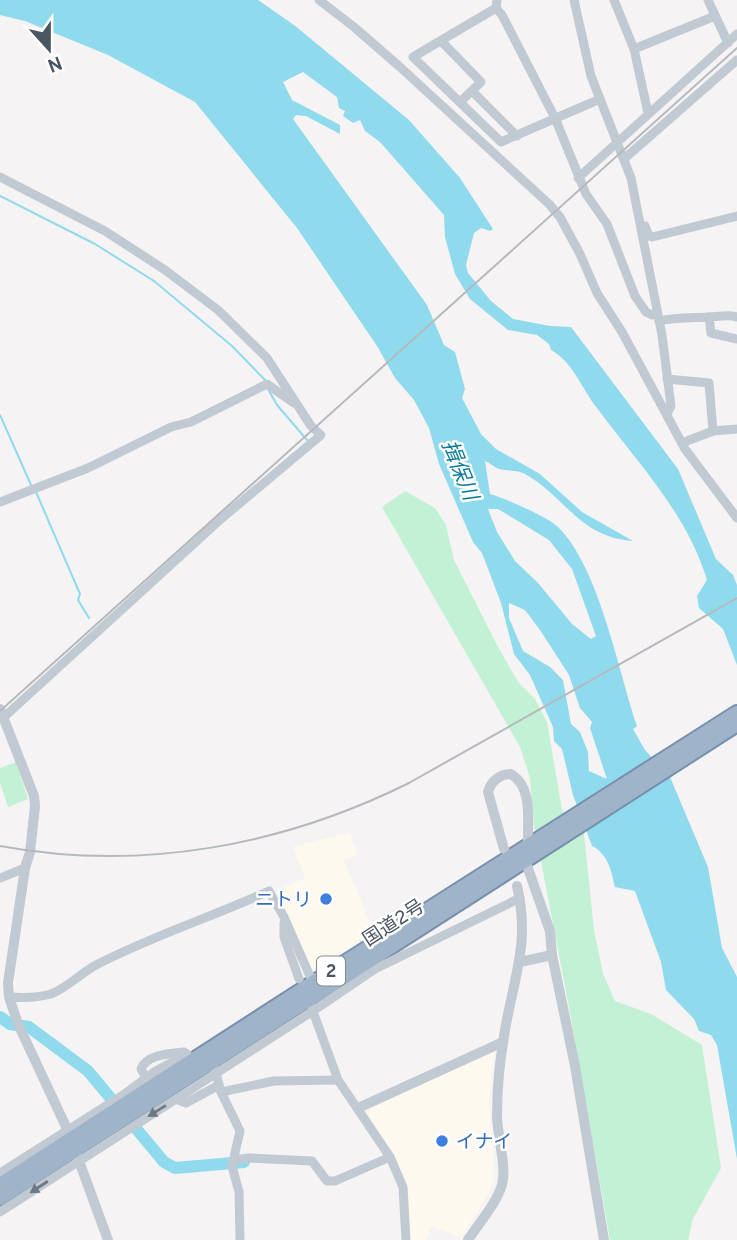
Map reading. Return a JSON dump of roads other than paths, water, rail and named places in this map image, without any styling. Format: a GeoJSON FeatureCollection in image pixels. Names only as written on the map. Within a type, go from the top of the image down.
{"type":"FeatureCollection","features":[{"type":"Feature","properties":{"kind":"highway","name":"国道2号"},"geometry":{"type":"LineString","coordinates":[[123,1113],[214,1068],[311,1005],[533,849],[737,713]]}},
{"type":"Feature","properties":{"kind":"highway","name":"国道2号"},"geometry":{"type":"LineString","coordinates":[[0,1198],[123,1113],[191,1057],[306,981],[533,849],[737,724]]}},
{"type":"Feature","properties":{"kind":"highway","name":"国道2号"},"geometry":{"type":"LineString","coordinates":[[0,1185],[73,1146]]}},
{"type":"Feature","properties":{"kind":"street"},"geometry":{"type":"LineString","coordinates":[[319,0],[400,67],[549,204],[560,218],[597,293],[622,332],[691,459],[737,518]]}},
{"type":"Feature","properties":{"kind":"street"},"geometry":{"type":"LineString","coordinates":[[574,0],[592,76],[625,158],[639,219],[658,317],[671,406],[667,414]]}},
{"type":"Feature","properties":{"kind":"street"},"geometry":{"type":"LineString","coordinates":[[614,0],[634,49],[648,113]]}},
{"type":"Feature","properties":{"kind":"street"},"geometry":{"type":"LineString","coordinates":[[708,0],[728,43]]}},
{"type":"Feature","properties":{"kind":"street"},"geometry":{"type":"LineString","coordinates":[[600,99],[555,118],[501,142],[413,57],[497,4],[555,118],[578,178],[607,224],[635,296],[646,312],[658,317],[709,317],[730,314],[737,317]]}},
{"type":"Feature","properties":{"kind":"street"},"geometry":{"type":"LineString","coordinates":[[634,49],[715,16]]}},
{"type":"Feature","properties":{"kind":"street"},"geometry":{"type":"LineString","coordinates":[[578,178],[737,34]]}},
{"type":"Feature","properties":{"kind":"street"},"geometry":{"type":"LineString","coordinates":[[441,41],[481,82],[460,102]]}},
{"type":"Feature","properties":{"kind":"street"},"geometry":{"type":"LineString","coordinates":[[625,158],[735,66]]}},
{"type":"Feature","properties":{"kind":"street"},"geometry":{"type":"LineString","coordinates":[[472,91],[517,135]]}},
{"type":"Feature","properties":{"kind":"street"},"geometry":{"type":"LineString","coordinates":[[0,177],[105,231],[165,270],[218,310],[267,358],[311,426],[321,435],[221,519],[2,713],[34,796],[35,806],[8,983],[9,997],[18,1024],[73,1146],[108,1240]]}},
{"type":"Feature","properties":{"kind":"street"},"geometry":{"type":"LineString","coordinates":[[639,219],[652,237],[737,216]]}},
{"type":"Feature","properties":{"kind":"street"},"geometry":{"type":"LineString","coordinates":[[709,317],[711,333],[737,339]]}},
{"type":"Feature","properties":{"kind":"street"},"geometry":{"type":"LineString","coordinates":[[667,379],[709,383],[713,431]]}},
{"type":"Feature","properties":{"kind":"street"},"geometry":{"type":"LineString","coordinates":[[0,502],[88,468],[171,427],[191,422],[267,384],[298,406]]}},
{"type":"Feature","properties":{"kind":"street"},"geometry":{"type":"LineString","coordinates":[[682,443],[713,431],[737,429]]}},
{"type":"Feature","properties":{"kind":"street"},"geometry":{"type":"LineString","coordinates":[[504,849],[488,792],[496,779],[504,774],[511,774],[523,783],[526,795],[533,849],[575,1066],[604,1240]]}},
{"type":"Feature","properties":{"kind":"street"},"geometry":{"type":"LineString","coordinates":[[0,878],[25,868]]}},
{"type":"Feature","properties":{"kind":"street"},"geometry":{"type":"LineString","coordinates":[[468,1240],[502,1184],[497,1098],[503,1042],[520,962],[523,918],[517,886]]}},
{"type":"Feature","properties":{"kind":"street"},"geometry":{"type":"LineString","coordinates":[[9,997],[38,997],[55,992],[95,965],[186,924],[232,908],[269,891],[284,918],[306,981]]}},
{"type":"Feature","properties":{"kind":"street"},"geometry":{"type":"LineString","coordinates":[[336,1080],[311,1005],[375,968],[520,898]]}},
{"type":"Feature","properties":{"kind":"street"},"geometry":{"type":"LineString","coordinates":[[284,918],[284,937],[306,981]]}},
{"type":"Feature","properties":{"kind":"street"},"geometry":{"type":"LineString","coordinates":[[520,962],[552,956]]}},
{"type":"Feature","properties":{"kind":"street"},"geometry":{"type":"LineString","coordinates":[[319,1037],[336,1080],[390,1157],[403,1187],[406,1240]]}},
{"type":"Feature","properties":{"kind":"street"},"geometry":{"type":"LineString","coordinates":[[358,1108],[503,1042]]}},
{"type":"Feature","properties":{"kind":"street"},"geometry":{"type":"LineString","coordinates":[[145,1076],[141,1069],[145,1061],[153,1057],[184,1052],[191,1057]]}},
{"type":"Feature","properties":{"kind":"street"},"geometry":{"type":"LineString","coordinates":[[214,1068],[240,1131],[232,1166],[239,1192],[240,1240]]}},
{"type":"Feature","properties":{"kind":"street"},"geometry":{"type":"LineString","coordinates":[[178,1100],[186,1103],[220,1088],[274,1081],[336,1080]]}},
{"type":"Feature","properties":{"kind":"street"},"geometry":{"type":"LineString","coordinates":[[0,1173],[73,1146]]}},
{"type":"Feature","properties":{"kind":"street"},"geometry":{"type":"LineString","coordinates":[[0,1212],[73,1146]]}},
{"type":"Feature","properties":{"kind":"street"},"geometry":{"type":"LineString","coordinates":[[233,1160],[267,1158],[312,1161],[327,1181],[335,1181],[390,1157]]}},
{"type":"Feature","properties":{"kind":"water","name":"揖保川"},"geometry":{"type":"Polygon","coordinates":[[[0,0],[258,0],[294,25],[409,120],[460,178],[493,229],[490,231],[481,228],[474,233],[466,265],[468,273],[491,301],[513,319],[571,327],[678,469],[716,559],[733,575],[737,585],[737,665],[723,629],[699,608],[697,596],[707,580],[687,533],[660,490],[591,400],[566,362],[537,335],[508,330],[470,299],[455,274],[445,237],[444,215],[380,142],[365,131],[360,120],[353,123],[343,116],[345,111],[339,108],[337,97],[303,72],[283,82],[292,100],[340,125],[340,134],[306,116],[296,115],[293,119],[427,305],[444,345],[455,352],[465,389],[462,398],[481,434],[496,449],[540,474],[582,512],[633,541],[599,532],[525,474],[499,469],[485,461],[490,494],[526,508],[553,523],[572,545],[585,567],[606,620],[637,726],[633,729],[645,750],[670,777],[708,867],[722,948],[737,977],[737,1159],[717,1045],[711,1035],[699,1031],[694,1019],[666,990],[661,962],[635,891],[615,887],[605,858],[592,846],[573,795],[562,749],[554,741],[553,727],[530,675],[514,654],[501,603],[482,553],[473,542],[439,464],[429,428],[414,400],[395,378],[377,346],[297,228],[195,102],[108,55],[25,21],[0,15],[0,0]],[[488,509],[497,532],[515,561],[538,583],[572,624],[591,639],[596,636],[572,569],[549,540],[498,509],[488,509]],[[509,603],[509,618],[523,651],[550,667],[563,680],[571,724],[580,732],[588,752],[589,771],[607,779],[590,728],[592,722],[580,708],[569,675],[525,610],[509,603]]]}},
{"type":"Feature","properties":{"kind":"waterway"},"geometry":{"type":"LineString","coordinates":[[0,196],[95,244],[154,281],[232,346],[265,380]]}},
{"type":"Feature","properties":{"kind":"waterway"},"geometry":{"type":"LineString","coordinates":[[268,389],[277,405],[307,440]]}},
{"type":"Feature","properties":{"kind":"waterway"},"geometry":{"type":"LineString","coordinates":[[0,415],[31,485]]}},
{"type":"Feature","properties":{"kind":"waterway"},"geometry":{"type":"LineString","coordinates":[[36,492],[80,594],[78,600],[89,618]]}},
{"type":"Feature","properties":{"kind":"waterway"},"geometry":{"type":"LineString","coordinates":[[0,1017],[10,1024],[29,1027],[88,1071],[164,1162],[175,1168],[244,1162]]}},
{"type":"Feature","properties":{"kind":"railway"},"geometry":{"type":"LineString","coordinates":[[0,711],[737,48]]}},
{"type":"Feature","properties":{"kind":"railway"},"geometry":{"type":"LineString","coordinates":[[0,846],[106,856],[158,854],[210,848],[311,823],[361,805],[409,783],[737,598]]}},
{"type":"Feature","properties":{"kind":"place","name":"ニトリ"},"geometry":{"type":"Point","coordinates":[326,899]}},
{"type":"Feature","properties":{"kind":"place","name":"イナイ"},"geometry":{"type":"Point","coordinates":[442,1141]}}]}
